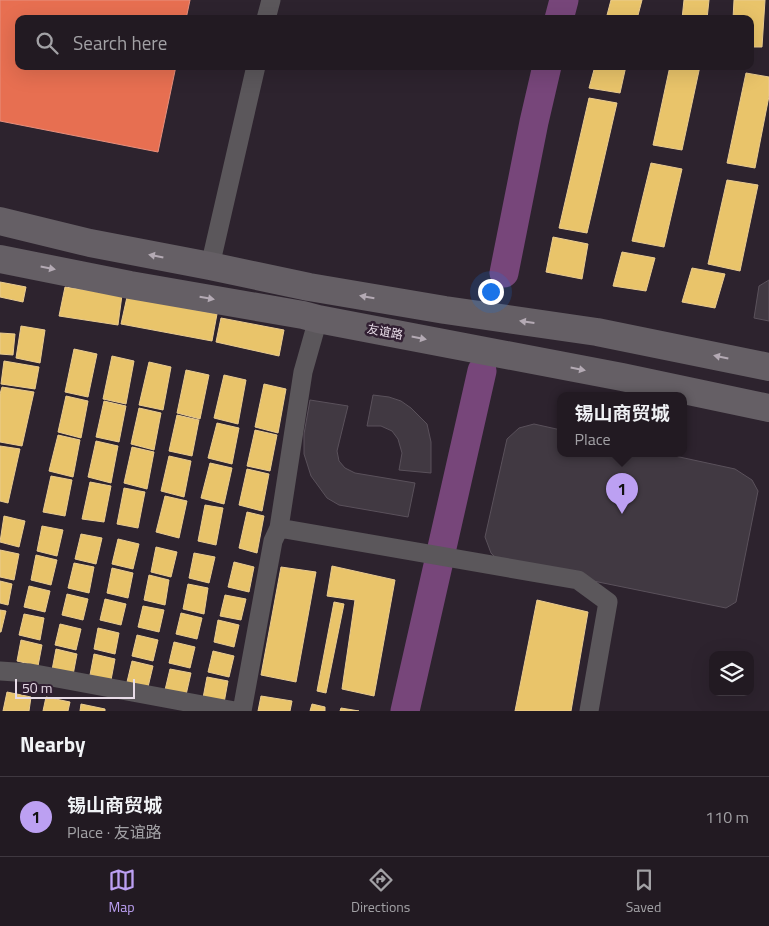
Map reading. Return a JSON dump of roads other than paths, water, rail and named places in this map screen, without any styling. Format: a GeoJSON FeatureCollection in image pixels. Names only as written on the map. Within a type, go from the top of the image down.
{"type":"FeatureCollection","features":[{"type":"Feature","properties":{"kind":"main road"},"geometry":{"type":"LineString","coordinates":[[0,221],[90,243],[309,287],[435,309],[597,332],[769,367]]}},
{"type":"Feature","properties":{"kind":"main road","name":"友谊路"},"geometry":{"type":"LineString","coordinates":[[0,259],[130,285],[303,315],[622,377],[769,408]]}},
{"type":"Feature","properties":{"kind":"street"},"geometry":{"type":"LineString","coordinates":[[267,15],[271,0]]}},
{"type":"Feature","properties":{"kind":"street"},"geometry":{"type":"LineString","coordinates":[[210,266],[255,70]]}},
{"type":"Feature","properties":{"kind":"street"},"geometry":{"type":"LineString","coordinates":[[242,711],[273,541],[279,528],[303,372],[318,319]]}},
{"type":"Feature","properties":{"kind":"street"},"geometry":{"type":"LineString","coordinates":[[279,528],[578,580],[608,602],[589,711]]}},
{"type":"Feature","properties":{"kind":"street"},"geometry":{"type":"LineString","coordinates":[[0,671],[30,673],[235,711]]}},
{"type":"Feature","properties":{"kind":"waterway"},"geometry":{"type":"LineString","coordinates":[[560,15],[564,0]]}},
{"type":"Feature","properties":{"kind":"waterway"},"geometry":{"type":"LineString","coordinates":[[504,273],[546,70]]}},
{"type":"Feature","properties":{"kind":"waterway"},"geometry":{"type":"LineString","coordinates":[[405,711],[482,371]]}},
{"type":"Feature","properties":{"kind":"place","name":"锡山商贸城"},"geometry":{"type":"Point","coordinates":[622,514]}}]}
